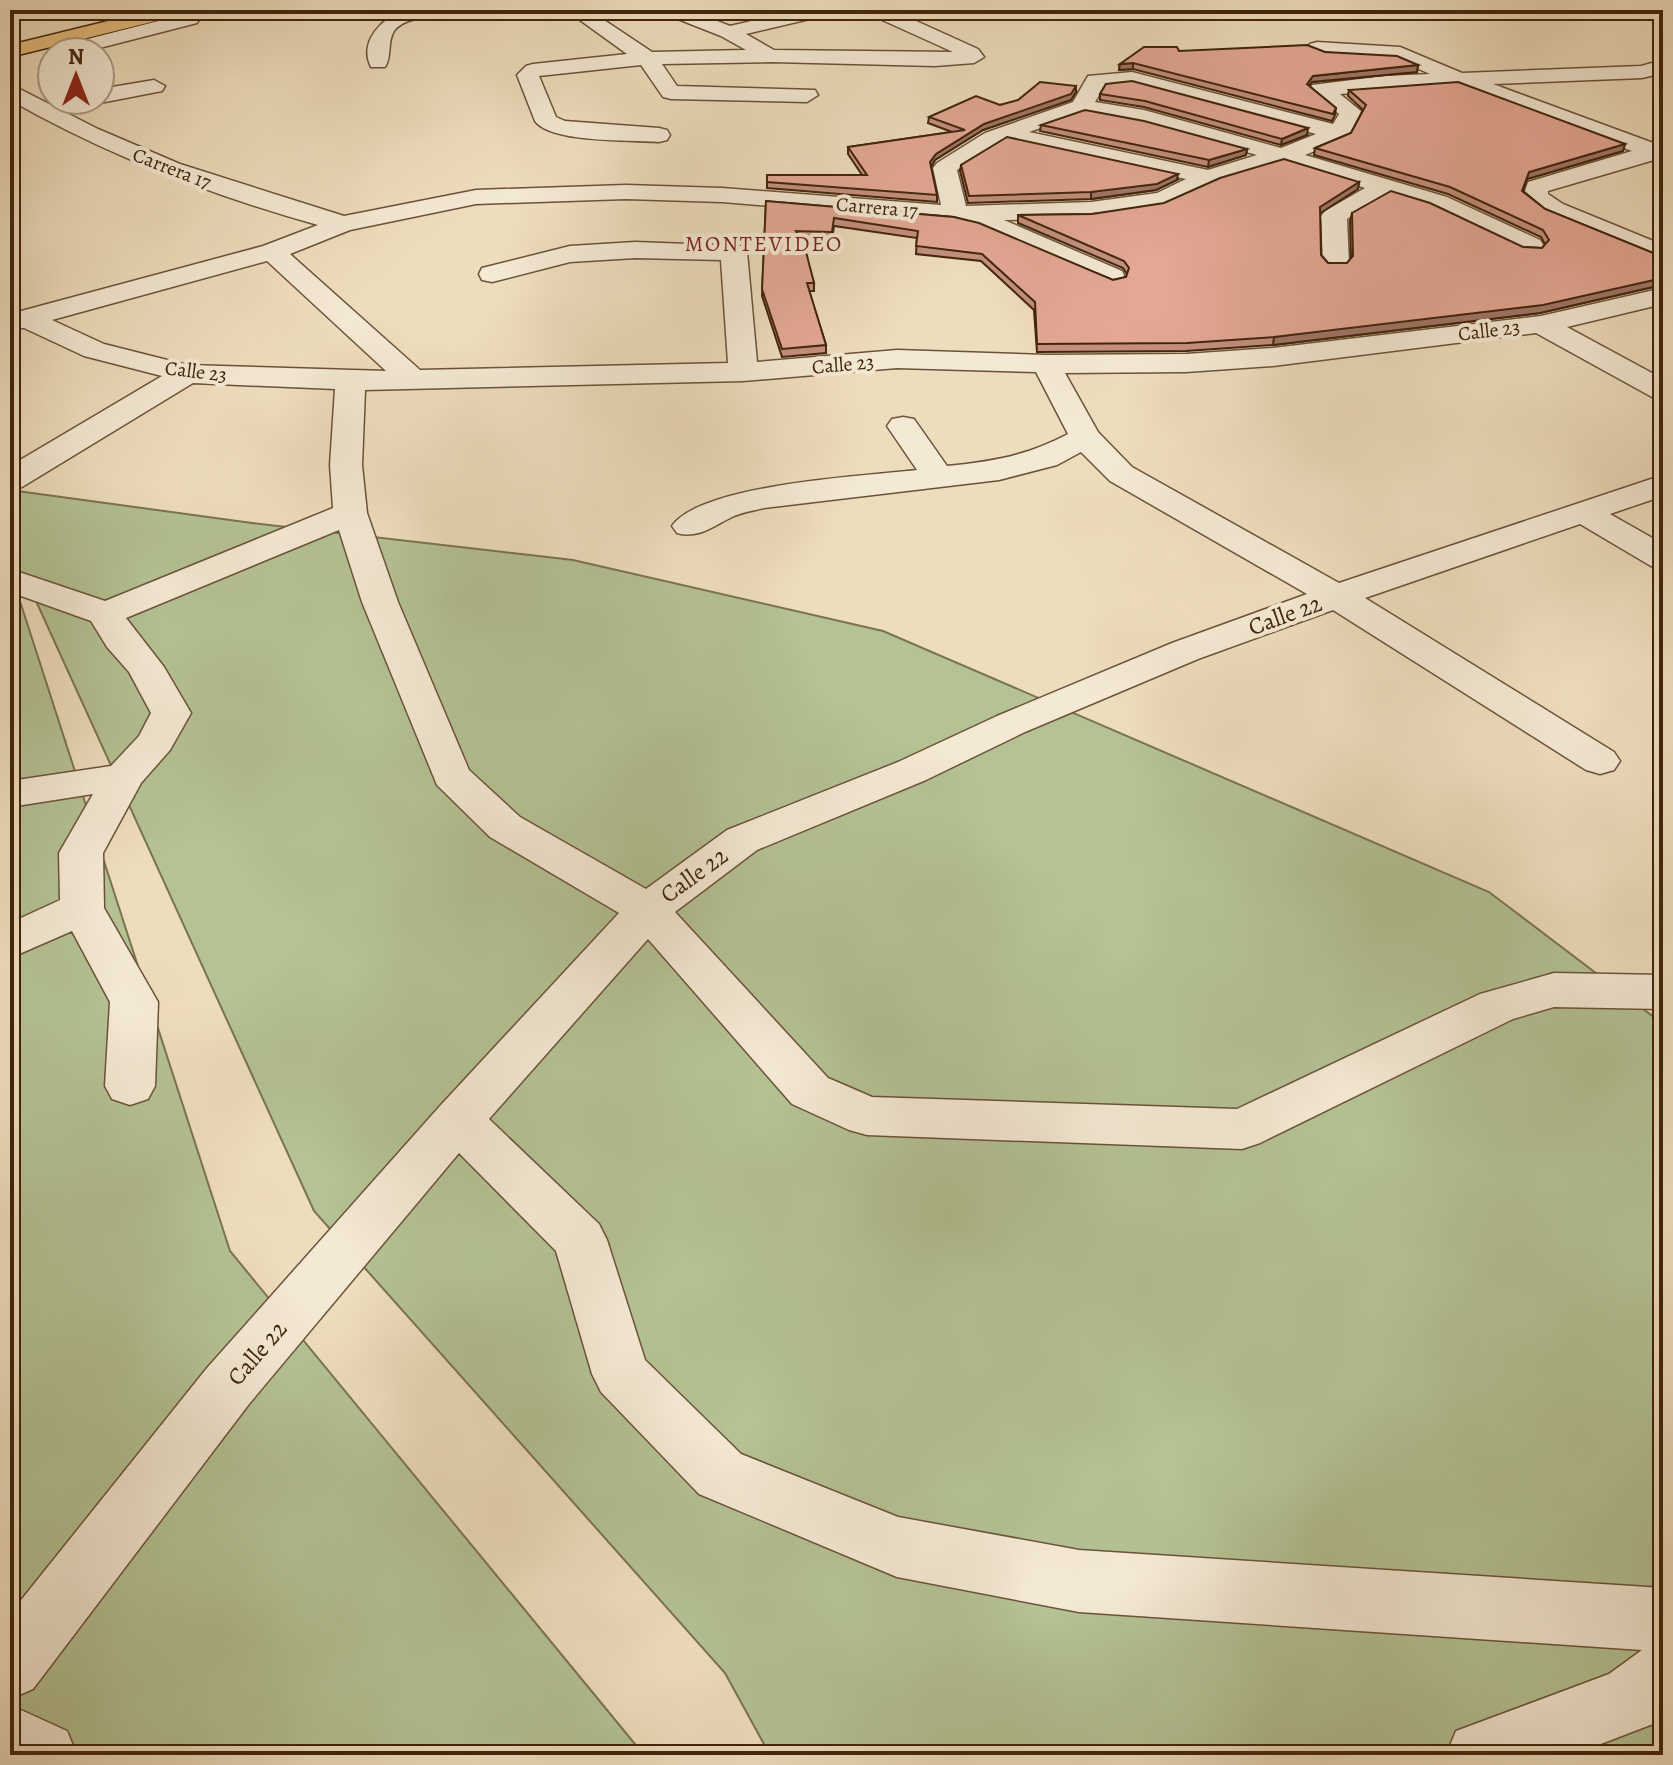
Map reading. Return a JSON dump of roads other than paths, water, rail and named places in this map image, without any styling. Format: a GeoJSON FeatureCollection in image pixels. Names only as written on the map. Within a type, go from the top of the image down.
{"type":"FeatureCollection","features":[{"type":"Feature","properties":{"kind":"highway"},"geometry":{"type":"LineString","coordinates":[[10,42],[143,10]]}},
{"type":"Feature","properties":{"kind":"highway"},"geometry":{"type":"LineString","coordinates":[[10,51],[177,10]]}},
{"type":"Feature","properties":{"kind":"street"},"geometry":{"type":"LineString","coordinates":[[116,38],[190,19],[194,10]]}},
{"type":"Feature","properties":{"kind":"street"},"geometry":{"type":"LineString","coordinates":[[378,63],[380,39],[389,24],[406,15],[505,10]]}},
{"type":"Feature","properties":{"kind":"street"},"geometry":{"type":"LineString","coordinates":[[576,10],[620,43],[647,58],[671,92],[807,95]]}},
{"type":"Feature","properties":{"kind":"street"},"geometry":{"type":"LineString","coordinates":[[672,10],[728,32],[772,56]]}},
{"type":"Feature","properties":{"kind":"street"},"geometry":{"type":"LineString","coordinates":[[728,32],[824,10]]}},
{"type":"Feature","properties":{"kind":"street"},"geometry":{"type":"LineString","coordinates":[[773,116],[714,107],[684,108],[676,113],[662,145],[546,121],[528,75],[533,70],[647,58],[772,56],[851,65],[974,57],[876,10]]}},
{"type":"Feature","properties":{"kind":"street"},"geometry":{"type":"LineString","coordinates":[[1317,48],[1400,53],[1459,79],[1660,152]]}},
{"type":"Feature","properties":{"kind":"street"},"geometry":{"type":"LineString","coordinates":[[10,63],[36,57]]}},
{"type":"Feature","properties":{"kind":"street"},"geometry":{"type":"LineString","coordinates":[[1082,106],[1096,81],[1132,78],[1339,133],[1351,112],[1320,90],[1384,82],[1642,72],[1663,66]]}},
{"type":"Feature","properties":{"kind":"street"},"geometry":{"type":"LineString","coordinates":[[116,93],[154,86]]}},
{"type":"Feature","properties":{"kind":"street","name":"Carrera 17"},"geometry":{"type":"LineString","coordinates":[[10,91],[36,105]]}},
{"type":"Feature","properties":{"kind":"street"},"geometry":{"type":"LineString","coordinates":[[1112,277],[989,223],[955,214],[945,168],[963,151],[1013,127],[1042,122],[1082,106],[1144,117],[1438,202],[1531,246]]}},
{"type":"Feature","properties":{"kind":"street","name":"Carrera 17"},"geometry":{"type":"LineString","coordinates":[[53,116],[162,167],[254,199],[343,224]]}},
{"type":"Feature","properties":{"kind":"street"},"geometry":{"type":"LineString","coordinates":[[1000,133],[1209,177]]}},
{"type":"Feature","properties":{"kind":"street","name":"Carrera 17"},"geometry":{"type":"LineString","coordinates":[[19,321],[272,252],[343,224],[476,197],[626,192],[722,195],[955,214],[1091,210],[1163,200],[1209,177],[1281,156],[1339,133]]}},
{"type":"Feature","properties":{"kind":"street"},"geometry":{"type":"LineString","coordinates":[[1660,152],[1537,187],[1535,197],[1554,209],[1663,254]]}},
{"type":"Feature","properties":{"kind":"street"},"geometry":{"type":"LineString","coordinates":[[626,192],[643,172]]}},
{"type":"Feature","properties":{"kind":"street"},"geometry":{"type":"LineString","coordinates":[[1336,262],[1334,216],[1386,186]]}},
{"type":"Feature","properties":{"kind":"street"},"geometry":{"type":"LineString","coordinates":[[492,274],[570,254],[635,250],[734,252],[743,372]]}},
{"type":"Feature","properties":{"kind":"street"},"geometry":{"type":"LineString","coordinates":[[272,252],[411,378]]}},
{"type":"Feature","properties":{"kind":"street","name":"Calle 23"},"geometry":{"type":"LineString","coordinates":[[19,321],[94,350],[187,374],[350,381],[743,372],[897,359],[1046,364],[1220,361],[1541,324],[1663,296]]}},
{"type":"Feature","properties":{"kind":"street"},"geometry":{"type":"LineString","coordinates":[[1541,324],[1663,391]]}},
{"type":"Feature","properties":{"kind":"street"},"geometry":{"type":"LineString","coordinates":[[1046,364],[1085,437],[1121,474],[1336,596],[1600,761]]}},
{"type":"Feature","properties":{"kind":"street"},"geometry":{"type":"LineString","coordinates":[[10,480],[187,374]]}},
{"type":"Feature","properties":{"kind":"street"},"geometry":{"type":"LineString","coordinates":[[350,381],[346,465],[350,513],[380,602],[451,776],[505,827],[648,910],[810,1091],[867,1116],[1242,1129],[1497,1006],[1554,990],[1663,992]]}},
{"type":"Feature","properties":{"kind":"street"},"geometry":{"type":"LineString","coordinates":[[903,426],[940,479]]}},
{"type":"Feature","properties":{"kind":"street"},"geometry":{"type":"LineString","coordinates":[[689,526],[724,508],[763,498],[999,470],[1046,458],[1085,437]]}},
{"type":"Feature","properties":{"kind":"street","name":"Calle 22"},"geometry":{"type":"LineString","coordinates":[[10,1666],[228,1386],[458,1120],[648,910],[742,840],[912,771],[1011,724],[1185,651],[1336,596],[1663,485]]}},
{"type":"Feature","properties":{"kind":"street"},"geometry":{"type":"LineString","coordinates":[[1583,512],[1663,559]]}},
{"type":"Feature","properties":{"kind":"street"},"geometry":{"type":"LineString","coordinates":[[105,614],[350,513]]}},
{"type":"Feature","properties":{"kind":"street"},"geometry":{"type":"LineString","coordinates":[[10,580],[105,614],[120,639],[145,667],[171,713],[156,741],[124,777],[81,853],[82,908],[134,1002],[130,1086]]}},
{"type":"Feature","properties":{"kind":"street"},"geometry":{"type":"LineString","coordinates":[[10,794],[124,777]]}},
{"type":"Feature","properties":{"kind":"street"},"geometry":{"type":"LineString","coordinates":[[10,942],[82,908]]}},
{"type":"Feature","properties":{"kind":"street"},"geometry":{"type":"LineString","coordinates":[[458,1120],[580,1240],[621,1374],[720,1474],[897,1547],[1079,1581],[1663,1620]]}},
{"type":"Feature","properties":{"kind":"street"},"geometry":{"type":"LineString","coordinates":[[1480,1755],[1629,1700],[1663,1675]]}},
{"type":"Feature","properties":{"kind":"street"},"geometry":{"type":"LineString","coordinates":[[10,1739],[43,1755]]}},
{"type":"Feature","properties":{"kind":"district","name":"MONTEVIDEO"},"geometry":{"type":"Point","coordinates":[764,243]}}]}
